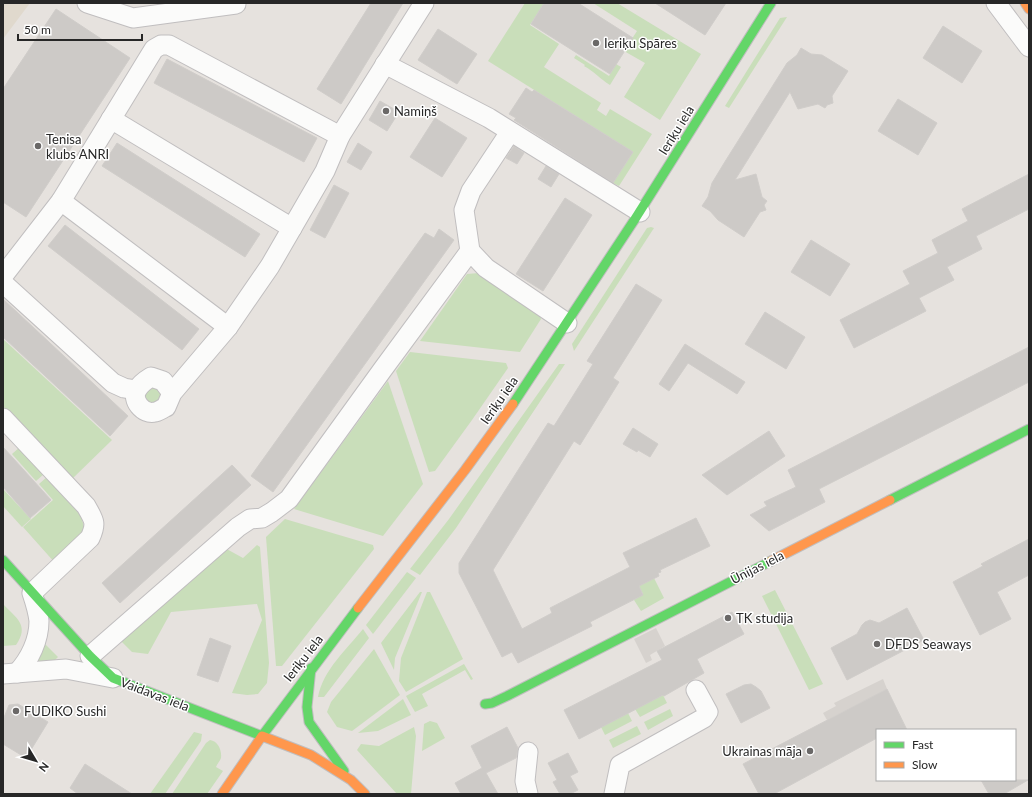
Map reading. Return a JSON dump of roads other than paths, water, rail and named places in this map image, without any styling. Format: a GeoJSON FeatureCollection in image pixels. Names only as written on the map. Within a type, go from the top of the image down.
{"type":"FeatureCollection","features":[{"type":"Feature","properties":{"kind":"main road","name":"Ieriķu iela"},"geometry":{"type":"LineString","coordinates":[[222,794],[311,668],[432,514],[494,431],[640,212],[771,3]]}},
{"type":"Feature","properties":{"kind":"main road"},"geometry":{"type":"LineString","coordinates":[[1025,3],[1029,9]]}},
{"type":"Feature","properties":{"kind":"main road","name":"Ūnijas iela"},"geometry":{"type":"LineString","coordinates":[[485,704],[492,703],[507,696],[1029,429]]}},
{"type":"Feature","properties":{"kind":"main road","name":"Vaidavas iela"},"geometry":{"type":"LineString","coordinates":[[3,560],[90,656],[113,678],[311,755],[351,780]]}},
{"type":"Feature","properties":{"kind":"main road"},"geometry":{"type":"LineString","coordinates":[[311,668],[307,707],[309,722],[351,780],[365,794]]}},
{"type":"Feature","properties":{"kind":"street"},"geometry":{"type":"LineString","coordinates":[[87,3],[133,18],[236,4]]}},
{"type":"Feature","properties":{"kind":"street"},"geometry":{"type":"LineString","coordinates":[[172,393],[163,381],[151,377],[142,383],[136,390],[136,401],[140,407],[147,412],[154,412],[166,406],[172,393],[228,327],[270,266],[324,170],[340,136],[424,3]]}},
{"type":"Feature","properties":{"kind":"street"},"geometry":{"type":"LineString","coordinates":[[996,3],[1029,47]]}},
{"type":"Feature","properties":{"kind":"street"},"geometry":{"type":"LineString","coordinates":[[3,276],[61,201],[154,49],[161,45],[169,45],[340,136]]}},
{"type":"Feature","properties":{"kind":"street"},"geometry":{"type":"LineString","coordinates":[[385,64],[489,118],[640,212]]}},
{"type":"Feature","properties":{"kind":"street"},"geometry":{"type":"LineString","coordinates":[[111,119],[292,228]]}},
{"type":"Feature","properties":{"kind":"street"},"geometry":{"type":"LineString","coordinates":[[510,132],[471,191],[464,210],[470,251],[486,268],[567,323]]}},
{"type":"Feature","properties":{"kind":"street"},"geometry":{"type":"LineString","coordinates":[[61,201],[228,327]]}},
{"type":"Feature","properties":{"kind":"street"},"geometry":{"type":"LineString","coordinates":[[90,656],[238,527],[250,519],[262,518],[289,499],[470,251]]}},
{"type":"Feature","properties":{"kind":"street"},"geometry":{"type":"LineString","coordinates":[[3,283],[114,383],[124,388],[136,390]]}},
{"type":"Feature","properties":{"kind":"street"},"geometry":{"type":"LineString","coordinates":[[3,418],[86,506],[93,519],[94,528],[90,538],[32,593]]}},
{"type":"Feature","properties":{"kind":"street","name":"Vaidavas iela"},"geometry":{"type":"LineString","coordinates":[[10,674],[30,656],[37,634],[39,621],[32,593]]}},
{"type":"Feature","properties":{"kind":"street"},"geometry":{"type":"LineString","coordinates":[[10,674],[66,669],[113,678]]}},
{"type":"Feature","properties":{"kind":"street"},"geometry":{"type":"LineString","coordinates":[[614,794],[620,765],[704,718],[708,712],[696,690]]}},
{"type":"Feature","properties":{"kind":"street"},"geometry":{"type":"LineString","coordinates":[[528,752],[525,781],[528,794]]}},
{"type":"Feature","properties":{"kind":"place","name":"Ieriķu Spāres"},"geometry":{"type":"Point","coordinates":[596,43]}},
{"type":"Feature","properties":{"kind":"place","name":"Namiņš"},"geometry":{"type":"Point","coordinates":[386,111]}},
{"type":"Feature","properties":{"kind":"place","name":"Tenisa klubs ANRI"},"geometry":{"type":"Point","coordinates":[38,146]}},
{"type":"Feature","properties":{"kind":"place","name":"TK studija"},"geometry":{"type":"Point","coordinates":[728,618]}},
{"type":"Feature","properties":{"kind":"place","name":"DFDS Seaways"},"geometry":{"type":"Point","coordinates":[877,644]}},
{"type":"Feature","properties":{"kind":"place","name":"FUDIKO Sushi"},"geometry":{"type":"Point","coordinates":[16,711]}},
{"type":"Feature","properties":{"kind":"place","name":"Ukrainas māja"},"geometry":{"type":"Point","coordinates":[810,751]}}]}
